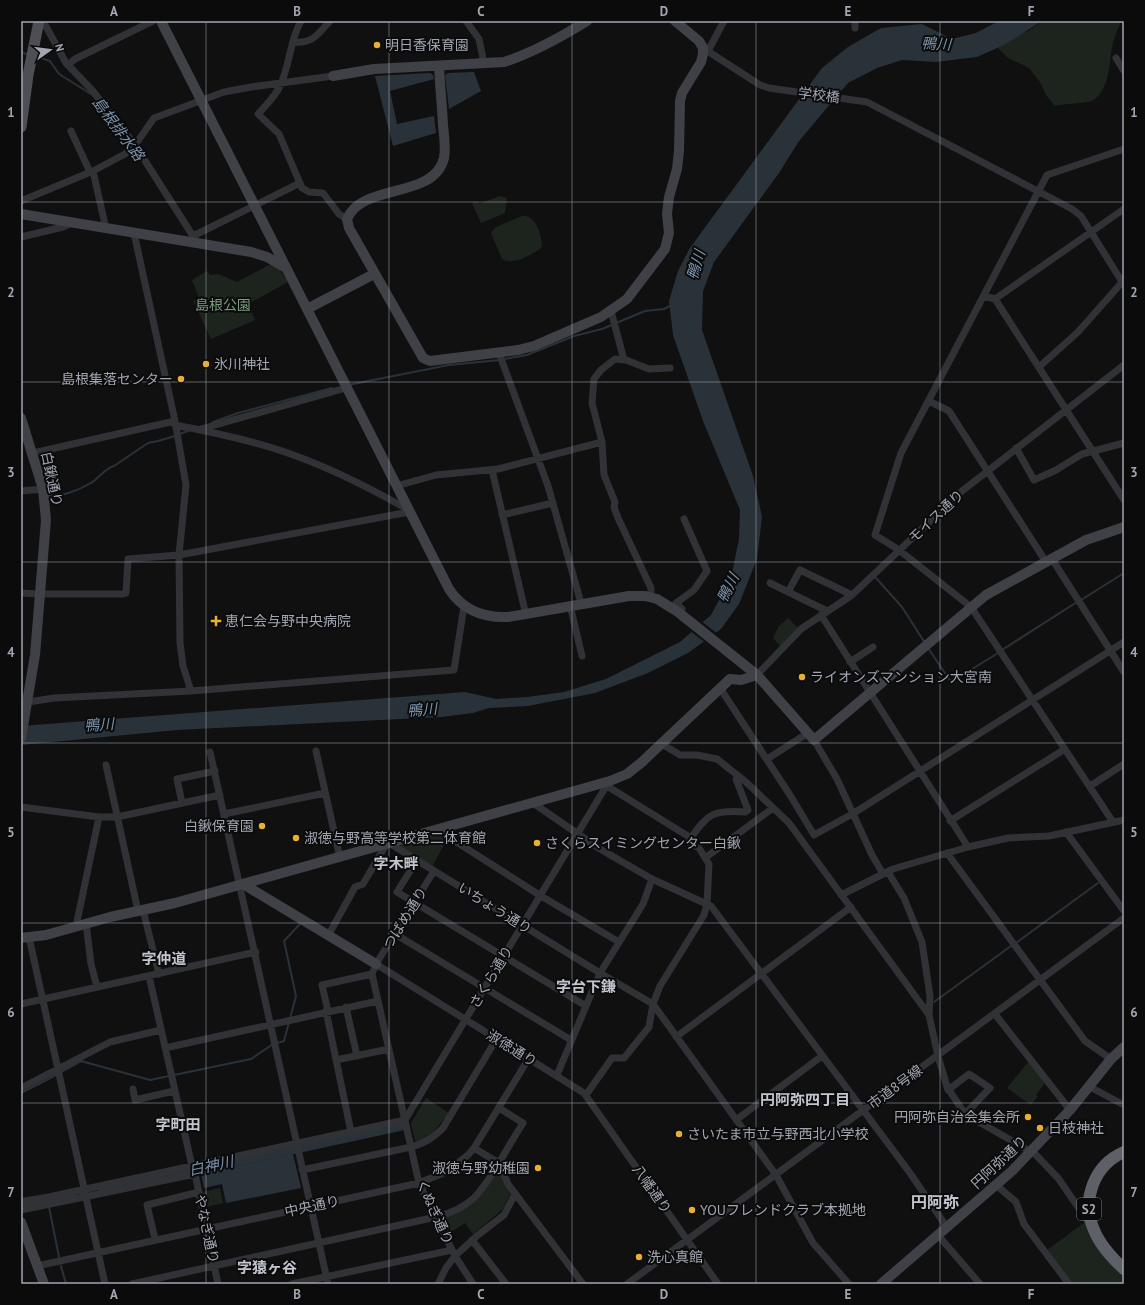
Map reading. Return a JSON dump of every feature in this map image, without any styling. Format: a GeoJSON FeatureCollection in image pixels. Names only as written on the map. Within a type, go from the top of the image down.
{"type":"FeatureCollection","features":[{"type":"Feature","properties":{"kind":"highway","name":"S2"},"geometry":{"type":"LineString","coordinates":[[1124,1152],[1111,1160],[1099,1171],[1090,1189],[1088,1205],[1091,1222],[1096,1235],[1124,1270]]}},
{"type":"Feature","properties":{"kind":"main road"},"geometry":{"type":"LineString","coordinates":[[21,127],[27,80],[39,21]]}},
{"type":"Feature","properties":{"kind":"street"},"geometry":{"type":"LineString","coordinates":[[43,21],[68,65],[92,90],[133,146],[196,240]]}},
{"type":"Feature","properties":{"kind":"street"},"geometry":{"type":"LineString","coordinates":[[68,65],[75,59],[154,21]]}},
{"type":"Feature","properties":{"kind":"street"},"geometry":{"type":"LineString","coordinates":[[161,21],[408,510],[454,597],[464,606],[493,617],[526,614],[581,603],[629,596],[651,597],[665,602],[682,612],[757,675],[811,737],[854,813],[865,841],[904,898],[922,942],[930,996],[929,1015],[938,1056],[948,1090],[965,1114],[1032,1151],[1058,1178],[1124,1270]]}},
{"type":"Feature","properties":{"kind":"street"},"geometry":{"type":"LineString","coordinates":[[301,21],[295,32],[281,83],[276,94],[258,114],[279,134],[302,188],[309,192],[323,193],[339,214],[347,219]]}},
{"type":"Feature","properties":{"kind":"street"},"geometry":{"type":"LineString","coordinates":[[293,42],[305,44],[312,40],[330,21]]}},
{"type":"Feature","properties":{"kind":"street"},"geometry":{"type":"LineString","coordinates":[[466,21],[479,39],[484,63]]}},
{"type":"Feature","properties":{"kind":"street"},"geometry":{"type":"LineString","coordinates":[[21,201],[92,172],[133,146],[154,118],[224,92],[251,86],[333,76],[374,69],[504,62],[519,57],[587,21]]}},
{"type":"Feature","properties":{"kind":"street"},"geometry":{"type":"LineString","coordinates":[[675,21],[694,36],[706,49]]}},
{"type":"Feature","properties":{"kind":"street"},"geometry":{"type":"LineString","coordinates":[[439,66],[445,151],[440,169],[432,177],[420,183],[362,203],[352,211],[347,219],[349,228],[374,274],[423,358],[430,361],[499,353],[534,346],[601,317],[626,299],[665,249],[668,242],[667,214],[679,151],[680,101],[682,93],[701,62],[706,49],[724,21]]}},
{"type":"Feature","properties":{"kind":"street","name":"学校橋"},"geometry":{"type":"LineString","coordinates":[[706,49],[760,84],[787,91],[867,102],[1072,208],[1080,216],[1123,282]]}},
{"type":"Feature","properties":{"kind":"street"},"geometry":{"type":"LineString","coordinates":[[1116,58],[1124,71]]}},
{"type":"Feature","properties":{"kind":"street"},"geometry":{"type":"LineString","coordinates":[[71,131],[92,172],[106,228]]}},
{"type":"Feature","properties":{"kind":"street"},"geometry":{"type":"LineString","coordinates":[[1113,822],[971,607],[899,550],[875,535],[901,453],[1047,175],[1124,149]]}},
{"type":"Feature","properties":{"kind":"street"},"geometry":{"type":"LineString","coordinates":[[196,240],[255,206],[300,183]]}},
{"type":"Feature","properties":{"kind":"street"},"geometry":{"type":"LineString","coordinates":[[995,299],[1124,210]]}},
{"type":"Feature","properties":{"kind":"street"},"geometry":{"type":"LineString","coordinates":[[21,214],[134,233],[196,240],[267,257],[287,269]]}},
{"type":"Feature","properties":{"kind":"street"},"geometry":{"type":"LineString","coordinates":[[21,237],[73,223]]}},
{"type":"Feature","properties":{"kind":"street"},"geometry":{"type":"LineString","coordinates":[[134,233],[175,423],[186,485],[179,555],[180,643],[183,666],[191,691]]}},
{"type":"Feature","properties":{"kind":"street"},"geometry":{"type":"LineString","coordinates":[[307,309],[374,274]]}},
{"type":"Feature","properties":{"kind":"street"},"geometry":{"type":"LineString","coordinates":[[1039,367],[1078,332],[1123,282]]}},
{"type":"Feature","properties":{"kind":"street"},"geometry":{"type":"LineString","coordinates":[[984,296],[995,299],[1124,500]]}},
{"type":"Feature","properties":{"kind":"street"},"geometry":{"type":"LineString","coordinates":[[611,311],[624,360]]}},
{"type":"Feature","properties":{"kind":"street"},"geometry":{"type":"LineString","coordinates":[[499,353],[539,460],[553,503],[581,603]]}},
{"type":"Feature","properties":{"kind":"street"},"geometry":{"type":"LineString","coordinates":[[651,597],[651,588],[614,507],[615,502],[604,476],[602,442],[592,403],[594,379],[600,370],[615,359],[624,360],[649,368],[670,368]]}},
{"type":"Feature","properties":{"kind":"street","name":"モイス通り"},"geometry":{"type":"LineString","coordinates":[[757,675],[801,629],[852,595],[962,491],[1124,365]]}},
{"type":"Feature","properties":{"kind":"street"},"geometry":{"type":"LineString","coordinates":[[199,430],[346,388]]}},
{"type":"Feature","properties":{"kind":"street"},"geometry":{"type":"LineString","coordinates":[[929,401],[949,411],[987,471],[1124,672]]}},
{"type":"Feature","properties":{"kind":"street","name":"白鍬通り"},"geometry":{"type":"LineString","coordinates":[[21,418],[44,492],[46,520],[39,594],[26,690],[28,704],[21,738]]}},
{"type":"Feature","properties":{"kind":"street"},"geometry":{"type":"LineString","coordinates":[[33,453],[175,423],[285,452],[321,467],[408,510]]}},
{"type":"Feature","properties":{"kind":"street"},"geometry":{"type":"LineString","coordinates":[[396,486],[436,475],[492,470],[539,460],[602,442]]}},
{"type":"Feature","properties":{"kind":"street"},"geometry":{"type":"LineString","coordinates":[[1016,448],[1034,480],[1056,470],[1082,454],[1124,443]]}},
{"type":"Feature","properties":{"kind":"street"},"geometry":{"type":"LineString","coordinates":[[492,470],[526,614]]}},
{"type":"Feature","properties":{"kind":"street"},"geometry":{"type":"LineString","coordinates":[[21,491],[44,492]]}},
{"type":"Feature","properties":{"kind":"street"},"geometry":{"type":"LineString","coordinates":[[502,515],[553,503]]}},
{"type":"Feature","properties":{"kind":"street"},"geometry":{"type":"LineString","coordinates":[[21,593],[123,594],[126,593],[128,559],[179,555],[408,510]]}},
{"type":"Feature","properties":{"kind":"street"},"geometry":{"type":"LineString","coordinates":[[682,612],[676,603],[694,590],[707,571],[684,519]]}},
{"type":"Feature","properties":{"kind":"street"},"geometry":{"type":"LineString","coordinates":[[767,759],[811,737],[869,693],[986,595],[1086,540],[1124,527]]}},
{"type":"Feature","properties":{"kind":"street"},"geometry":{"type":"LineString","coordinates":[[788,592],[800,570],[852,595]]}},
{"type":"Feature","properties":{"kind":"street"},"geometry":{"type":"LineString","coordinates":[[770,583],[828,611]]}},
{"type":"Feature","properties":{"kind":"street"},"geometry":{"type":"LineString","coordinates":[[570,605],[582,656]]}},
{"type":"Feature","properties":{"kind":"street"},"geometry":{"type":"LineString","coordinates":[[28,704],[54,698],[191,691],[454,670],[464,606]]}},
{"type":"Feature","properties":{"kind":"street"},"geometry":{"type":"LineString","coordinates":[[821,615],[950,821],[968,847]]}},
{"type":"Feature","properties":{"kind":"street"},"geometry":{"type":"LineString","coordinates":[[720,688],[767,759],[814,835],[854,813],[1124,642]]}},
{"type":"Feature","properties":{"kind":"street"},"geometry":{"type":"LineString","coordinates":[[850,662],[873,647]]}},
{"type":"Feature","properties":{"kind":"street"},"geometry":{"type":"LineString","coordinates":[[106,1284],[44,999],[25,938],[46,935],[86,923],[141,911],[242,885],[340,858],[436,829],[608,783],[627,774],[662,744],[730,679],[741,680],[757,675]]}},
{"type":"Feature","properties":{"kind":"street"},"geometry":{"type":"LineString","coordinates":[[662,744],[680,755],[697,755],[717,759],[737,775],[789,823],[929,1015]]}},
{"type":"Feature","properties":{"kind":"street"},"geometry":{"type":"LineString","coordinates":[[950,821],[1065,749]]}},
{"type":"Feature","properties":{"kind":"street"},"geometry":{"type":"LineString","coordinates":[[316,751],[340,858]]}},
{"type":"Feature","properties":{"kind":"street"},"geometry":{"type":"LineString","coordinates":[[210,752],[242,885],[297,1147],[327,1280]]}},
{"type":"Feature","properties":{"kind":"street"},"geometry":{"type":"LineString","coordinates":[[1090,786],[1124,764]]}},
{"type":"Feature","properties":{"kind":"street"},"geometry":{"type":"LineString","coordinates":[[106,765],[117,817],[159,974]]}},
{"type":"Feature","properties":{"kind":"street"},"geometry":{"type":"LineString","coordinates":[[182,803],[177,779],[214,771]]}},
{"type":"Feature","properties":{"kind":"street"},"geometry":{"type":"LineString","coordinates":[[586,1095],[612,1058],[624,1058],[649,1027],[653,1004],[660,986],[704,916],[707,904],[709,864],[699,848],[689,842],[702,822],[717,812],[745,812],[748,810],[736,779],[737,775]]}},
{"type":"Feature","properties":{"kind":"street"},"geometry":{"type":"LineString","coordinates":[[608,783],[691,838]]}},
{"type":"Feature","properties":{"kind":"street","name":"さくら通り"},"geometry":{"type":"LineString","coordinates":[[405,1120],[608,783]]}},
{"type":"Feature","properties":{"kind":"street"},"geometry":{"type":"LineString","coordinates":[[224,814],[325,792]]}},
{"type":"Feature","properties":{"kind":"street"},"geometry":{"type":"LineString","coordinates":[[21,806],[99,818],[117,817],[220,795]]}},
{"type":"Feature","properties":{"kind":"street"},"geometry":{"type":"LineString","coordinates":[[533,803],[578,835],[652,879],[711,906],[864,1111],[946,1226]]}},
{"type":"Feature","properties":{"kind":"street"},"geometry":{"type":"LineString","coordinates":[[705,858],[773,808]]}},
{"type":"Feature","properties":{"kind":"street"},"geometry":{"type":"LineString","coordinates":[[76,926],[99,818]]}},
{"type":"Feature","properties":{"kind":"street"},"geometry":{"type":"LineString","coordinates":[[841,895],[886,873],[968,847],[1008,838],[1032,838],[1124,820]]}},
{"type":"Feature","properties":{"kind":"street"},"geometry":{"type":"LineString","coordinates":[[436,829],[540,896],[619,942]]}},
{"type":"Feature","properties":{"kind":"street"},"geometry":{"type":"LineString","coordinates":[[1066,832],[1124,911]]}},
{"type":"Feature","properties":{"kind":"street"},"geometry":{"type":"LineString","coordinates":[[328,936],[355,887],[364,884],[388,843]]}},
{"type":"Feature","properties":{"kind":"street","name":"いちょう通り"},"geometry":{"type":"LineString","coordinates":[[388,843],[653,1004]]}},
{"type":"Feature","properties":{"kind":"street"},"geometry":{"type":"LineString","coordinates":[[947,854],[1085,1041],[1111,1059]]}},
{"type":"Feature","properties":{"kind":"street"},"geometry":{"type":"LineString","coordinates":[[417,860],[397,892],[586,1006]]}},
{"type":"Feature","properties":{"kind":"street","name":"つばめ通り"},"geometry":{"type":"LineString","coordinates":[[374,969],[434,871]]}},
{"type":"Feature","properties":{"kind":"street"},"geometry":{"type":"LineString","coordinates":[[557,1075],[600,973],[643,904],[652,879]]}},
{"type":"Feature","properties":{"kind":"street"},"geometry":{"type":"LineString","coordinates":[[242,885],[328,936],[374,969]]}},
{"type":"Feature","properties":{"kind":"street"},"geometry":{"type":"LineString","coordinates":[[676,1037],[851,907]]}},
{"type":"Feature","properties":{"kind":"street","name":"市道8号線"},"geometry":{"type":"LineString","coordinates":[[627,1284],[864,1111],[1124,918]]}},
{"type":"Feature","properties":{"kind":"street"},"geometry":{"type":"LineString","coordinates":[[86,923],[91,964],[97,987]]}},
{"type":"Feature","properties":{"kind":"street"},"geometry":{"type":"LineString","coordinates":[[395,934],[571,1040]]}},
{"type":"Feature","properties":{"kind":"street"},"geometry":{"type":"LineString","coordinates":[[21,1004],[256,952]]}},
{"type":"Feature","properties":{"kind":"street"},"geometry":{"type":"LineString","coordinates":[[351,1132],[322,985],[374,969]]}},
{"type":"Feature","properties":{"kind":"street","name":"くぬぎ通り"},"geometry":{"type":"LineString","coordinates":[[374,969],[378,1000],[419,1182],[453,1253],[473,1284]]}},
{"type":"Feature","properties":{"kind":"street","name":"淑徳通り"},"geometry":{"type":"LineString","coordinates":[[374,969],[466,1019],[557,1075],[586,1095]]}},
{"type":"Feature","properties":{"kind":"street","name":"やなぎ通り"},"geometry":{"type":"LineString","coordinates":[[150,976],[174,1091],[199,1192],[218,1284]]}},
{"type":"Feature","properties":{"kind":"street"},"geometry":{"type":"LineString","coordinates":[[165,1048],[378,1000]]}},
{"type":"Feature","properties":{"kind":"street"},"geometry":{"type":"LineString","coordinates":[[653,1004],[776,1175],[813,1243],[849,1284]]}},
{"type":"Feature","properties":{"kind":"street"},"geometry":{"type":"LineString","coordinates":[[346,1007],[357,1056]]}},
{"type":"Feature","properties":{"kind":"street"},"geometry":{"type":"LineString","coordinates":[[995,1014],[1070,1110]]}},
{"type":"Feature","properties":{"kind":"street"},"geometry":{"type":"LineString","coordinates":[[21,1088],[59,1070],[110,1042],[161,1030]]}},
{"type":"Feature","properties":{"kind":"street"},"geometry":{"type":"LineString","coordinates":[[302,1170],[411,1147],[434,1137],[443,1128],[497,1038]]}},
{"type":"Feature","properties":{"kind":"street","name":"円阿弥通り"},"geometry":{"type":"LineString","coordinates":[[880,1284],[946,1226],[996,1185],[1032,1151],[1090,1087],[1111,1059],[1124,1047]]}},
{"type":"Feature","properties":{"kind":"street"},"geometry":{"type":"LineString","coordinates":[[336,1060],[389,1049]]}},
{"type":"Feature","properties":{"kind":"street"},"geometry":{"type":"LineString","coordinates":[[736,1120],[822,1056]]}},
{"type":"Feature","properties":{"kind":"street","name":"中央通り"},"geometry":{"type":"LineString","coordinates":[[37,1266],[155,1239],[310,1207],[419,1182],[438,1176],[454,1167],[474,1148],[529,1058]]}},
{"type":"Feature","properties":{"kind":"street"},"geometry":{"type":"LineString","coordinates":[[948,1090],[969,1074],[990,1088],[965,1114]]}},
{"type":"Feature","properties":{"kind":"street"},"geometry":{"type":"LineString","coordinates":[[1090,1087],[1124,1104]]}},
{"type":"Feature","properties":{"kind":"street"},"geometry":{"type":"LineString","coordinates":[[133,1089],[135,1100],[174,1091]]}},
{"type":"Feature","properties":{"kind":"street","name":"八幡通り"},"geometry":{"type":"LineString","coordinates":[[586,1095],[718,1284]]}},
{"type":"Feature","properties":{"kind":"street"},"geometry":{"type":"LineString","coordinates":[[132,1284],[160,1281],[214,1264],[450,1213],[468,1204],[484,1188],[523,1123],[499,1108]]}},
{"type":"Feature","properties":{"kind":"street"},"geometry":{"type":"LineString","coordinates":[[21,1210],[86,1193],[297,1147],[351,1132],[405,1120]]}},
{"type":"Feature","properties":{"kind":"street"},"geometry":{"type":"LineString","coordinates":[[474,1148],[499,1163],[508,1184],[583,1284]]}},
{"type":"Feature","properties":{"kind":"street"},"geometry":{"type":"LineString","coordinates":[[996,1185],[1016,1202],[1024,1224],[1069,1284]]}},
{"type":"Feature","properties":{"kind":"street"},"geometry":{"type":"LineString","coordinates":[[155,1239],[147,1205],[199,1192]]}},
{"type":"Feature","properties":{"kind":"street"},"geometry":{"type":"LineString","coordinates":[[21,1203],[86,1193]]}},
{"type":"Feature","properties":{"kind":"street"},"geometry":{"type":"LineString","coordinates":[[292,1284],[327,1280],[453,1253],[504,1215],[515,1194]]}},
{"type":"Feature","properties":{"kind":"street"},"geometry":{"type":"LineString","coordinates":[[21,1222],[44,1284]]}},
{"type":"Feature","properties":{"kind":"street"},"geometry":{"type":"LineString","coordinates":[[938,1234],[980,1284]]}},
{"type":"Feature","properties":{"kind":"street"},"geometry":{"type":"LineString","coordinates":[[472,1240],[506,1284]]}},
{"type":"Feature","properties":{"kind":"street"},"geometry":{"type":"LineString","coordinates":[[438,1284],[453,1253]]}},
{"type":"Feature","properties":{"kind":"green space"},"geometry":{"type":"Polygon","coordinates":[[[1043,21],[1121,21],[1114,38],[1105,85],[1098,97],[1092,101],[1055,106],[1046,95],[1040,82],[1029,68],[1008,58],[994,44],[1028,31],[1043,21]]]}},
{"type":"Feature","properties":{"kind":"green space"},"geometry":{"type":"Polygon","coordinates":[[[500,196],[507,198],[505,213],[481,223],[472,203],[478,201],[479,204],[500,196]]]}},
{"type":"Feature","properties":{"kind":"green space"},"geometry":{"type":"Polygon","coordinates":[[[522,216],[531,218],[537,226],[541,236],[542,246],[539,250],[526,257],[516,261],[506,261],[502,259],[491,233],[496,227],[522,216]]]}},
{"type":"Feature","properties":{"kind":"green space","name":"島根公園"},"geometry":{"type":"Polygon","coordinates":[[[271,264],[278,267],[288,282],[248,304],[255,320],[211,339],[193,301],[199,298],[192,280],[207,271],[210,275],[218,274],[237,282],[271,264]]]}},
{"type":"Feature","properties":{"kind":"green space"},"geometry":{"type":"Polygon","coordinates":[[[788,618],[798,628],[780,646],[773,638],[779,626],[788,618]]]}},
{"type":"Feature","properties":{"kind":"green space"},"geometry":{"type":"Polygon","coordinates":[[[437,834],[446,841],[432,867],[401,848],[401,843],[437,834]]]}},
{"type":"Feature","properties":{"kind":"green space"},"geometry":{"type":"Polygon","coordinates":[[[1029,1061],[1045,1083],[1031,1105],[1007,1088],[1029,1061]]]}},
{"type":"Feature","properties":{"kind":"green space"},"geometry":{"type":"Polygon","coordinates":[[[426,1098],[449,1113],[432,1134],[417,1142],[415,1141],[411,1123],[426,1098]]]}},
{"type":"Feature","properties":{"kind":"green space"},"geometry":{"type":"Polygon","coordinates":[[[497,1171],[501,1172],[512,1191],[502,1210],[473,1234],[465,1223],[448,1234],[442,1220],[443,1217],[462,1209],[475,1200],[486,1188],[497,1171]]]}},
{"type":"Feature","properties":{"kind":"green space"},"geometry":{"type":"Polygon","coordinates":[[[220,1188],[223,1203],[206,1207],[203,1192],[220,1188]]]}},
{"type":"Feature","properties":{"kind":"green space"},"geometry":{"type":"Polygon","coordinates":[[[1085,1222],[1124,1275],[1124,1284],[1073,1284],[1047,1250],[1085,1222]]]}},
{"type":"Feature","properties":{"kind":"water","name":"鴨川"},"geometry":{"type":"Polygon","coordinates":[[[999,21],[1042,21],[1004,45],[977,57],[936,62],[902,60],[877,68],[848,83],[799,141],[779,173],[714,262],[703,291],[702,330],[753,476],[762,517],[757,559],[739,604],[721,629],[688,653],[648,673],[595,693],[528,706],[489,708],[473,713],[441,717],[177,730],[21,745],[21,726],[465,692],[496,699],[564,692],[606,679],[680,642],[711,615],[731,578],[739,539],[740,510],[703,421],[673,335],[669,301],[678,271],[690,248],[822,68],[848,47],[881,28],[922,24],[952,39],[976,33],[999,21]]]}},
{"type":"Feature","properties":{"kind":"water"},"geometry":{"type":"Polygon","coordinates":[[[474,72],[481,91],[449,109],[445,75],[448,73],[474,72]]]}},
{"type":"Feature","properties":{"kind":"water"},"geometry":{"type":"Polygon","coordinates":[[[430,73],[433,75],[434,79],[390,91],[397,124],[434,116],[436,133],[393,146],[375,76],[430,73]]]}},
{"type":"Feature","properties":{"kind":"water"},"geometry":{"type":"Polygon","coordinates":[[[293,1154],[301,1188],[226,1203],[222,1184],[204,1188],[201,1174],[293,1154]]]}},
{"type":"Feature","properties":{"kind":"pier"},"geometry":{"type":"Polygon","coordinates":[[[701,621],[718,634],[706,643],[690,631],[701,621]]]}},
{"type":"Feature","properties":{"kind":"waterway","name":"島根排水路"},"geometry":{"type":"LineString","coordinates":[[21,52],[29,55]]}},
{"type":"Feature","properties":{"kind":"waterway","name":"島根排水路"},"geometry":{"type":"LineString","coordinates":[[35,56],[50,61],[59,74],[91,94]]}},
{"type":"Feature","properties":{"kind":"waterway"},"geometry":{"type":"LineString","coordinates":[[504,359],[527,355],[574,336],[602,329],[645,311],[664,309],[672,305]]}},
{"type":"Feature","properties":{"kind":"waterway"},"geometry":{"type":"LineString","coordinates":[[348,385],[449,365],[500,360]]}},
{"type":"Feature","properties":{"kind":"waterway"},"geometry":{"type":"LineString","coordinates":[[213,422],[238,413],[332,388]]}},
{"type":"Feature","properties":{"kind":"waterway"},"geometry":{"type":"LineString","coordinates":[[180,434],[190,430]]}},
{"type":"Feature","properties":{"kind":"waterway"},"geometry":{"type":"LineString","coordinates":[[47,495],[52,496],[69,493],[81,488],[91,483],[107,469],[114,466],[148,443],[175,436]]}},
{"type":"Feature","properties":{"kind":"waterway"},"geometry":{"type":"LineString","coordinates":[[1081,600],[1124,573]]}},
{"type":"Feature","properties":{"kind":"waterway"},"geometry":{"type":"LineString","coordinates":[[876,578],[902,607],[925,643]]}},
{"type":"Feature","properties":{"kind":"waterway"},"geometry":{"type":"LineString","coordinates":[[1002,650],[1077,602]]}},
{"type":"Feature","properties":{"kind":"waterway"},"geometry":{"type":"LineString","coordinates":[[928,648],[951,682],[998,653]]}},
{"type":"Feature","properties":{"kind":"waterway"},"geometry":{"type":"LineString","coordinates":[[1016,943],[1098,883]]}},
{"type":"Feature","properties":{"kind":"waterway"},"geometry":{"type":"LineString","coordinates":[[277,1043],[284,1041],[296,996],[284,941],[300,924]]}},
{"type":"Feature","properties":{"kind":"waterway"},"geometry":{"type":"LineString","coordinates":[[934,1002],[1011,946]]}},
{"type":"Feature","properties":{"kind":"waterway"},"geometry":{"type":"LineString","coordinates":[[174,1075],[251,1059],[273,1044]]}},
{"type":"Feature","properties":{"kind":"waterway"},"geometry":{"type":"LineString","coordinates":[[61,1072],[81,1061],[150,1080],[169,1076]]}},
{"type":"Feature","properties":{"kind":"waterway"},"geometry":{"type":"LineString","coordinates":[[21,1093],[58,1074]]}},
{"type":"Feature","properties":{"kind":"waterway","name":"白神川"},"geometry":{"type":"LineString","coordinates":[[104,1189],[400,1125]]}},
{"type":"Feature","properties":{"kind":"waterway"},"geometry":{"type":"LineString","coordinates":[[21,1199],[46,1195]]}},
{"type":"Feature","properties":{"kind":"waterway","name":"白神川"},"geometry":{"type":"LineString","coordinates":[[32,1204],[69,1197]]}},
{"type":"Feature","properties":{"kind":"waterway"},"geometry":{"type":"LineString","coordinates":[[49,1207],[59,1257]]}},
{"type":"Feature","properties":{"kind":"waterway"},"geometry":{"type":"LineString","coordinates":[[61,1266],[66,1284]]}},
{"type":"Feature","properties":{"kind":"place","name":"明日香保育園"},"geometry":{"type":"Point","coordinates":[377,45]}},
{"type":"Feature","properties":{"kind":"place","name":"氷川神社"},"geometry":{"type":"Point","coordinates":[206,364]}},
{"type":"Feature","properties":{"kind":"place","name":"島根集落センター"},"geometry":{"type":"Point","coordinates":[181,379]}},
{"type":"Feature","properties":{"kind":"place","name":"恵仁会与野中央病院"},"geometry":{"type":"Point","coordinates":[216,621]}},
{"type":"Feature","properties":{"kind":"place","name":"ライオンズマンション大宮南"},"geometry":{"type":"Point","coordinates":[802,677]}},
{"type":"Feature","properties":{"kind":"place","name":"白鍬保育園"},"geometry":{"type":"Point","coordinates":[262,826]}},
{"type":"Feature","properties":{"kind":"place","name":"淑徳与野高等学校第二体育館"},"geometry":{"type":"Point","coordinates":[296,838]}},
{"type":"Feature","properties":{"kind":"place","name":"さくらスイミングセンター白鍬"},"geometry":{"type":"Point","coordinates":[537,843]}},
{"type":"Feature","properties":{"kind":"place","name":"円阿弥自治会集会所"},"geometry":{"type":"Point","coordinates":[1028,1117]}},
{"type":"Feature","properties":{"kind":"place","name":"日枝神社"},"geometry":{"type":"Point","coordinates":[1040,1128]}},
{"type":"Feature","properties":{"kind":"place","name":"さいたま市立与野西北小学校"},"geometry":{"type":"Point","coordinates":[679,1134]}},
{"type":"Feature","properties":{"kind":"place","name":"淑徳与野幼稚園"},"geometry":{"type":"Point","coordinates":[538,1168]}},
{"type":"Feature","properties":{"kind":"place","name":"YOUフレンドクラブ本拠地"},"geometry":{"type":"Point","coordinates":[692,1210]}},
{"type":"Feature","properties":{"kind":"place","name":"洗心真館"},"geometry":{"type":"Point","coordinates":[639,1257]}},
{"type":"Feature","properties":{"kind":"district","name":"字木畔"},"geometry":{"type":"Point","coordinates":[396,864]}},
{"type":"Feature","properties":{"kind":"district","name":"字仲道"},"geometry":{"type":"Point","coordinates":[164,959]}},
{"type":"Feature","properties":{"kind":"district","name":"字台下鎌"},"geometry":{"type":"Point","coordinates":[586,987]}},
{"type":"Feature","properties":{"kind":"district","name":"円阿弥四丁目"},"geometry":{"type":"Point","coordinates":[805,1100]}},
{"type":"Feature","properties":{"kind":"district","name":"字町田"},"geometry":{"type":"Point","coordinates":[178,1125]}},
{"type":"Feature","properties":{"kind":"district","name":"円阿弥"},"geometry":{"type":"Point","coordinates":[935,1202]}},
{"type":"Feature","properties":{"kind":"district","name":"字猿ヶ谷"},"geometry":{"type":"Point","coordinates":[267,1268]}}]}
